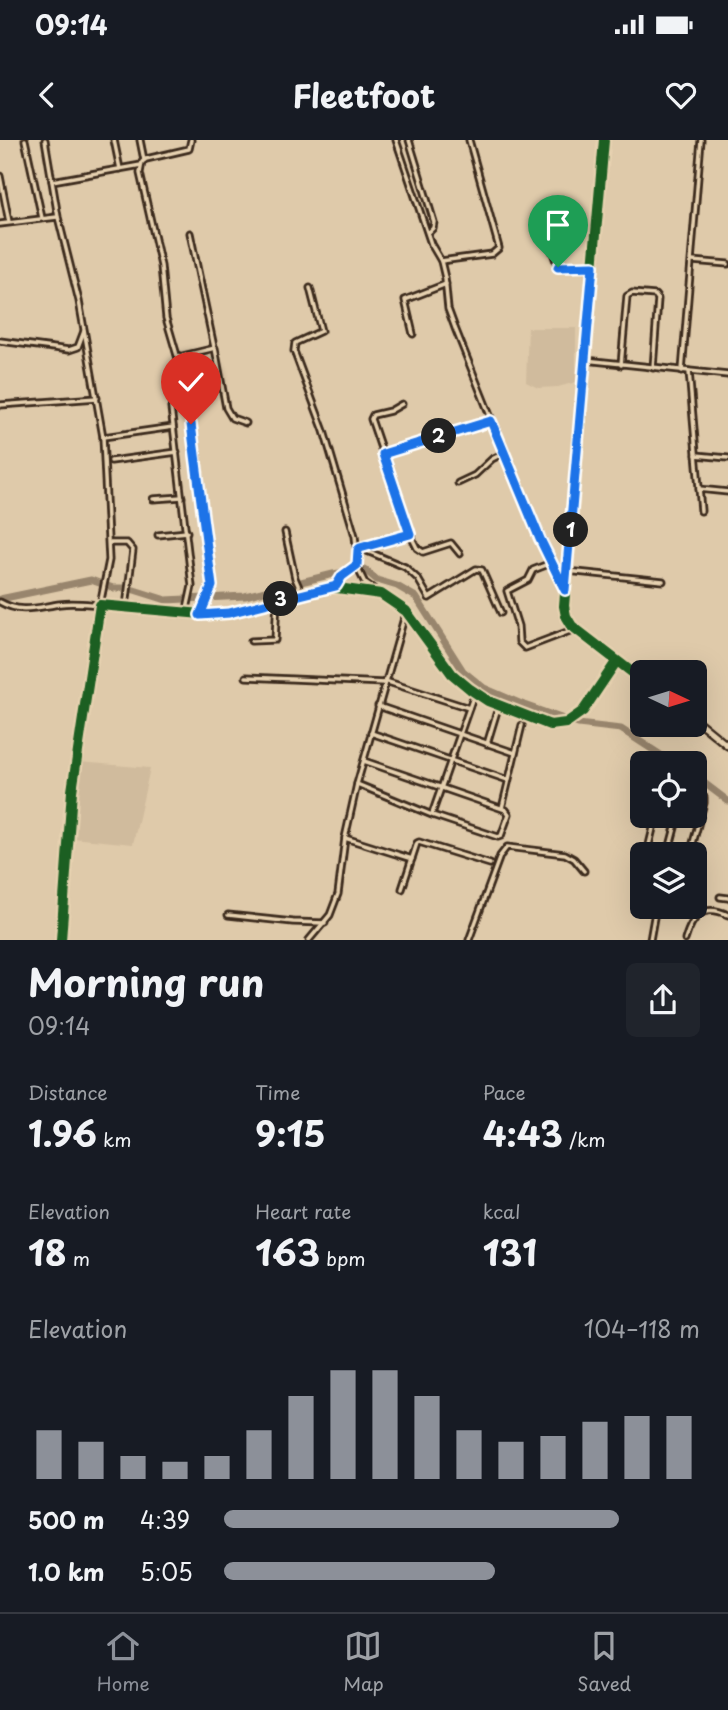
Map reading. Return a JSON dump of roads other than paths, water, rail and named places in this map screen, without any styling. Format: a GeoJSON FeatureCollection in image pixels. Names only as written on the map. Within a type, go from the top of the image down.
{"type":"FeatureCollection","features":[{"type":"Feature","properties":{"kind":"street"},"geometry":{"type":"LineString","coordinates":[[25,140],[42,218]]}},
{"type":"Feature","properties":{"kind":"street"},"geometry":{"type":"LineString","coordinates":[[45,140],[58,218],[75,282],[97,398],[103,437],[109,542],[106,578],[72,791],[61,940]]}},
{"type":"Feature","properties":{"kind":"street"},"geometry":{"type":"LineString","coordinates":[[114,140],[120,169]]}},
{"type":"Feature","properties":{"kind":"street"},"geometry":{"type":"LineString","coordinates":[[140,140],[143,163],[140,173],[162,266],[166,318],[186,394],[205,522],[212,583],[211,592],[200,615]]}},
{"type":"Feature","properties":{"kind":"street"},"geometry":{"type":"LineString","coordinates":[[52,180],[143,163],[189,149],[191,140]]}},
{"type":"Feature","properties":{"kind":"street"},"geometry":{"type":"LineString","coordinates":[[396,140],[436,255],[441,261],[448,309],[504,453],[565,590]]}},
{"type":"Feature","properties":{"kind":"street"},"geometry":{"type":"LineString","coordinates":[[409,140],[434,222],[428,233]]}},
{"type":"Feature","properties":{"kind":"street"},"geometry":{"type":"LineString","coordinates":[[441,261],[492,254],[499,247],[469,140]]}},
{"type":"Feature","properties":{"kind":"street"},"geometry":{"type":"LineString","coordinates":[[604,140],[565,590],[566,616],[576,629],[630,672]]}},
{"type":"Feature","properties":{"kind":"street"},"geometry":{"type":"LineString","coordinates":[[682,370],[702,140]]}},
{"type":"Feature","properties":{"kind":"street"},"geometry":{"type":"LineString","coordinates":[[0,176],[9,223]]}},
{"type":"Feature","properties":{"kind":"street"},"geometry":{"type":"LineString","coordinates":[[0,224],[58,218]]}},
{"type":"Feature","properties":{"kind":"street"},"geometry":{"type":"LineString","coordinates":[[190,233],[226,408],[232,418],[246,423]]}},
{"type":"Feature","properties":{"kind":"street"},"geometry":{"type":"LineString","coordinates":[[549,241],[558,267],[593,266]]}},
{"type":"Feature","properties":{"kind":"street"},"geometry":{"type":"LineString","coordinates":[[691,261],[728,264]]}},
{"type":"Feature","properties":{"kind":"street"},"geometry":{"type":"LineString","coordinates":[[413,334],[405,300],[446,284]]}},
{"type":"Feature","properties":{"kind":"street"},"geometry":{"type":"LineString","coordinates":[[310,288],[321,331],[295,343],[294,351],[324,431],[359,549],[357,565],[365,583],[406,611],[452,674],[476,694],[546,724],[566,723],[577,716],[588,706],[616,662]]}},
{"type":"Feature","properties":{"kind":"street"},"geometry":{"type":"LineString","coordinates":[[621,365],[627,296],[632,293],[656,295],[658,299],[653,368]]}},
{"type":"Feature","properties":{"kind":"street"},"geometry":{"type":"LineString","coordinates":[[0,341],[69,350],[78,347],[84,330]]}},
{"type":"Feature","properties":{"kind":"street"},"geometry":{"type":"LineString","coordinates":[[178,357],[215,348]]}},
{"type":"Feature","properties":{"kind":"street"},"geometry":{"type":"LineString","coordinates":[[585,360],[728,374]]}},
{"type":"Feature","properties":{"kind":"street"},"geometry":{"type":"LineString","coordinates":[[689,371],[701,511]]}},
{"type":"Feature","properties":{"kind":"street"},"geometry":{"type":"LineString","coordinates":[[186,394],[172,401],[192,586],[186,614]]}},
{"type":"Feature","properties":{"kind":"street"},"geometry":{"type":"LineString","coordinates":[[0,405],[97,398]]}},
{"type":"Feature","properties":{"kind":"street"},"geometry":{"type":"LineString","coordinates":[[402,404],[372,416],[410,534],[417,548],[424,552],[451,543],[460,555]]}},
{"type":"Feature","properties":{"kind":"street"},"geometry":{"type":"LineString","coordinates":[[383,454],[491,421]]}},
{"type":"Feature","properties":{"kind":"street"},"geometry":{"type":"LineString","coordinates":[[103,437],[174,427]]}},
{"type":"Feature","properties":{"kind":"street"},"geometry":{"type":"LineString","coordinates":[[111,461],[177,452]]}},
{"type":"Feature","properties":{"kind":"street"},"geometry":{"type":"LineString","coordinates":[[458,483],[475,475],[492,459],[504,453]]}},
{"type":"Feature","properties":{"kind":"street"},"geometry":{"type":"LineString","coordinates":[[696,455],[728,458]]}},
{"type":"Feature","properties":{"kind":"street"},"geometry":{"type":"LineString","coordinates":[[699,489],[728,492]]}},
{"type":"Feature","properties":{"kind":"street"},"geometry":{"type":"LineString","coordinates":[[153,499],[182,497]]}},
{"type":"Feature","properties":{"kind":"street"},"geometry":{"type":"LineString","coordinates":[[158,535],[187,532]]}},
{"type":"Feature","properties":{"kind":"street"},"geometry":{"type":"LineString","coordinates":[[285,532],[295,578],[301,592]]}},
{"type":"Feature","properties":{"kind":"street"},"geometry":{"type":"LineString","coordinates":[[359,549],[410,534]]}},
{"type":"Feature","properties":{"kind":"street"},"geometry":{"type":"LineString","coordinates":[[109,542],[127,543],[132,547],[126,608]]}},
{"type":"Feature","properties":{"kind":"street"},"geometry":{"type":"LineString","coordinates":[[359,549],[405,568],[418,579],[429,598],[476,569],[482,570],[500,613]]}},
{"type":"Feature","properties":{"kind":"street"},"geometry":{"type":"LineString","coordinates":[[551,563],[533,570],[528,580],[507,592],[518,626],[519,642],[525,648],[576,629]]}},
{"type":"Feature","properties":{"kind":"street"},"geometry":{"type":"LineString","coordinates":[[336,586],[357,565]]}},
{"type":"Feature","properties":{"kind":"street"},"geometry":{"type":"LineString","coordinates":[[567,571],[663,581]]}},
{"type":"Feature","properties":{"kind":"street"},"geometry":{"type":"LineString","coordinates":[[0,602],[27,610],[68,603],[200,615],[229,613],[301,592],[336,586],[381,594]]}},
{"type":"Feature","properties":{"kind":"street"},"geometry":{"type":"LineString","coordinates":[[251,640],[275,640],[277,600]]}},
{"type":"Feature","properties":{"kind":"street"},"geometry":{"type":"LineString","coordinates":[[309,940],[325,923],[338,894],[345,838],[357,784],[406,611]]}},
{"type":"Feature","properties":{"kind":"street"},"geometry":{"type":"LineString","coordinates":[[246,677],[385,682],[469,708]]}},
{"type":"Feature","properties":{"kind":"street"},"geometry":{"type":"LineString","coordinates":[[432,815],[473,697]]}},
{"type":"Feature","properties":{"kind":"street"},"geometry":{"type":"LineString","coordinates":[[378,706],[515,752]]}},
{"type":"Feature","properties":{"kind":"street"},"geometry":{"type":"LineString","coordinates":[[487,744],[497,710]]}},
{"type":"Feature","properties":{"kind":"street"},"geometry":{"type":"LineString","coordinates":[[501,809],[522,725]]}},
{"type":"Feature","properties":{"kind":"street"},"geometry":{"type":"LineString","coordinates":[[707,729],[728,746]]}},
{"type":"Feature","properties":{"kind":"street"},"geometry":{"type":"LineString","coordinates":[[371,733],[508,780]]}},
{"type":"Feature","properties":{"kind":"street"},"geometry":{"type":"LineString","coordinates":[[357,784],[432,815],[499,837],[509,814],[364,761]]}},
{"type":"Feature","properties":{"kind":"street"},"geometry":{"type":"LineString","coordinates":[[345,838],[412,859]]}},
{"type":"Feature","properties":{"kind":"street"},"geometry":{"type":"LineString","coordinates":[[402,889],[416,844],[421,842],[490,864]]}},
{"type":"Feature","properties":{"kind":"street"},"geometry":{"type":"LineString","coordinates":[[469,940],[500,856],[507,847],[565,854],[574,859],[584,871]]}},
{"type":"Feature","properties":{"kind":"street"},"geometry":{"type":"LineString","coordinates":[[720,897],[728,898]]}},
{"type":"Feature","properties":{"kind":"street"},"geometry":{"type":"LineString","coordinates":[[685,940],[692,921],[704,912],[716,909],[728,915]]}},
{"type":"Feature","properties":{"kind":"street"},"geometry":{"type":"LineString","coordinates":[[228,915],[325,923]]}},
{"type":"Feature","properties":{"kind":"street"},"geometry":{"type":"LineString","coordinates":[[650,940],[654,919]]}},
{"type":"Feature","properties":{"kind":"waterway"},"geometry":{"type":"LineString","coordinates":[[0,599],[91,580],[166,600],[245,596],[364,569],[377,580],[397,586],[416,597],[463,671],[484,688],[578,724],[621,729],[655,751]]}},
{"type":"Feature","properties":{"kind":"waterway"},"geometry":{"type":"LineString","coordinates":[[707,785],[728,801]]}}]}
